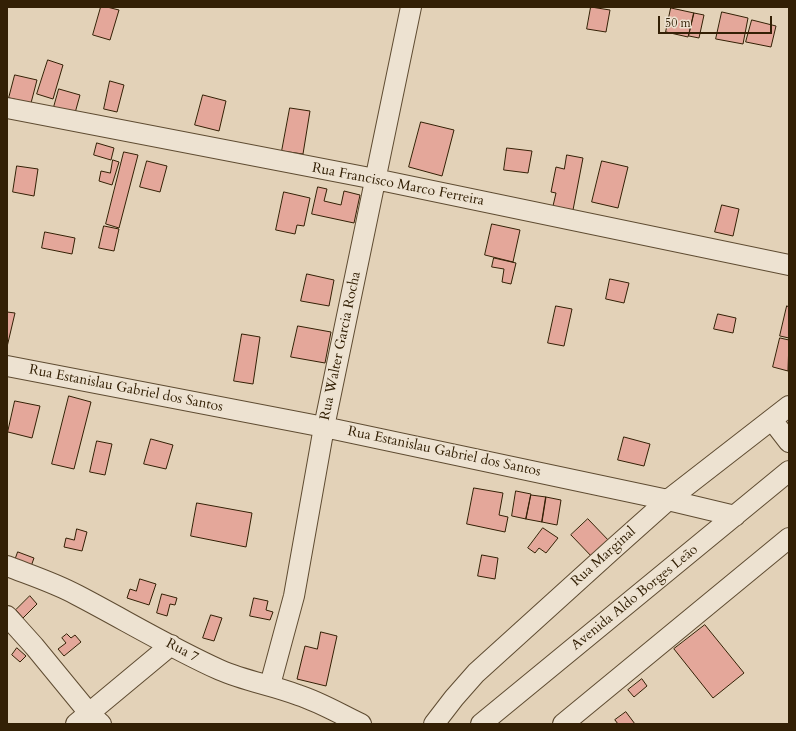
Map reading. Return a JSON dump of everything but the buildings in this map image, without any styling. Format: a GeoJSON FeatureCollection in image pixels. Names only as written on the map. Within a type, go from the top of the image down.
{"type":"FeatureCollection","features":[{"type":"Feature","properties":{"kind":"street","name":"Rua Walter Garcia Rocha"},"geometry":{"type":"LineString","coordinates":[[270,685],[294,596],[324,427],[411,7]]}},
{"type":"Feature","properties":{"kind":"street","name":"Rua Francisco Marco Ferreira"},"geometry":{"type":"LineString","coordinates":[[7,108],[375,179],[789,265]]}},
{"type":"Feature","properties":{"kind":"street","name":"Rua Estanislau Gabriel dos Santos"},"geometry":{"type":"LineString","coordinates":[[7,366],[324,427],[668,500],[735,516]]}},
{"type":"Feature","properties":{"kind":"street","name":"Rua Marginal"},"geometry":{"type":"LineString","coordinates":[[434,724],[476,673],[668,500],[789,406]]}},
{"type":"Feature","properties":{"kind":"street"},"geometry":{"type":"LineString","coordinates":[[772,420],[789,442]]}},
{"type":"Feature","properties":{"kind":"street","name":"Avenida Aldo Borges Leão"},"geometry":{"type":"LineString","coordinates":[[481,724],[789,471]]}},
{"type":"Feature","properties":{"kind":"street"},"geometry":{"type":"LineString","coordinates":[[563,724],[789,538]]}},
{"type":"Feature","properties":{"kind":"street","name":"Rua 7"},"geometry":{"type":"LineString","coordinates":[[7,566],[75,594],[171,645],[232,675],[270,685],[299,695],[361,724]]}},
{"type":"Feature","properties":{"kind":"street"},"geometry":{"type":"LineString","coordinates":[[7,616],[34,646],[89,720],[171,645]]}}]}
